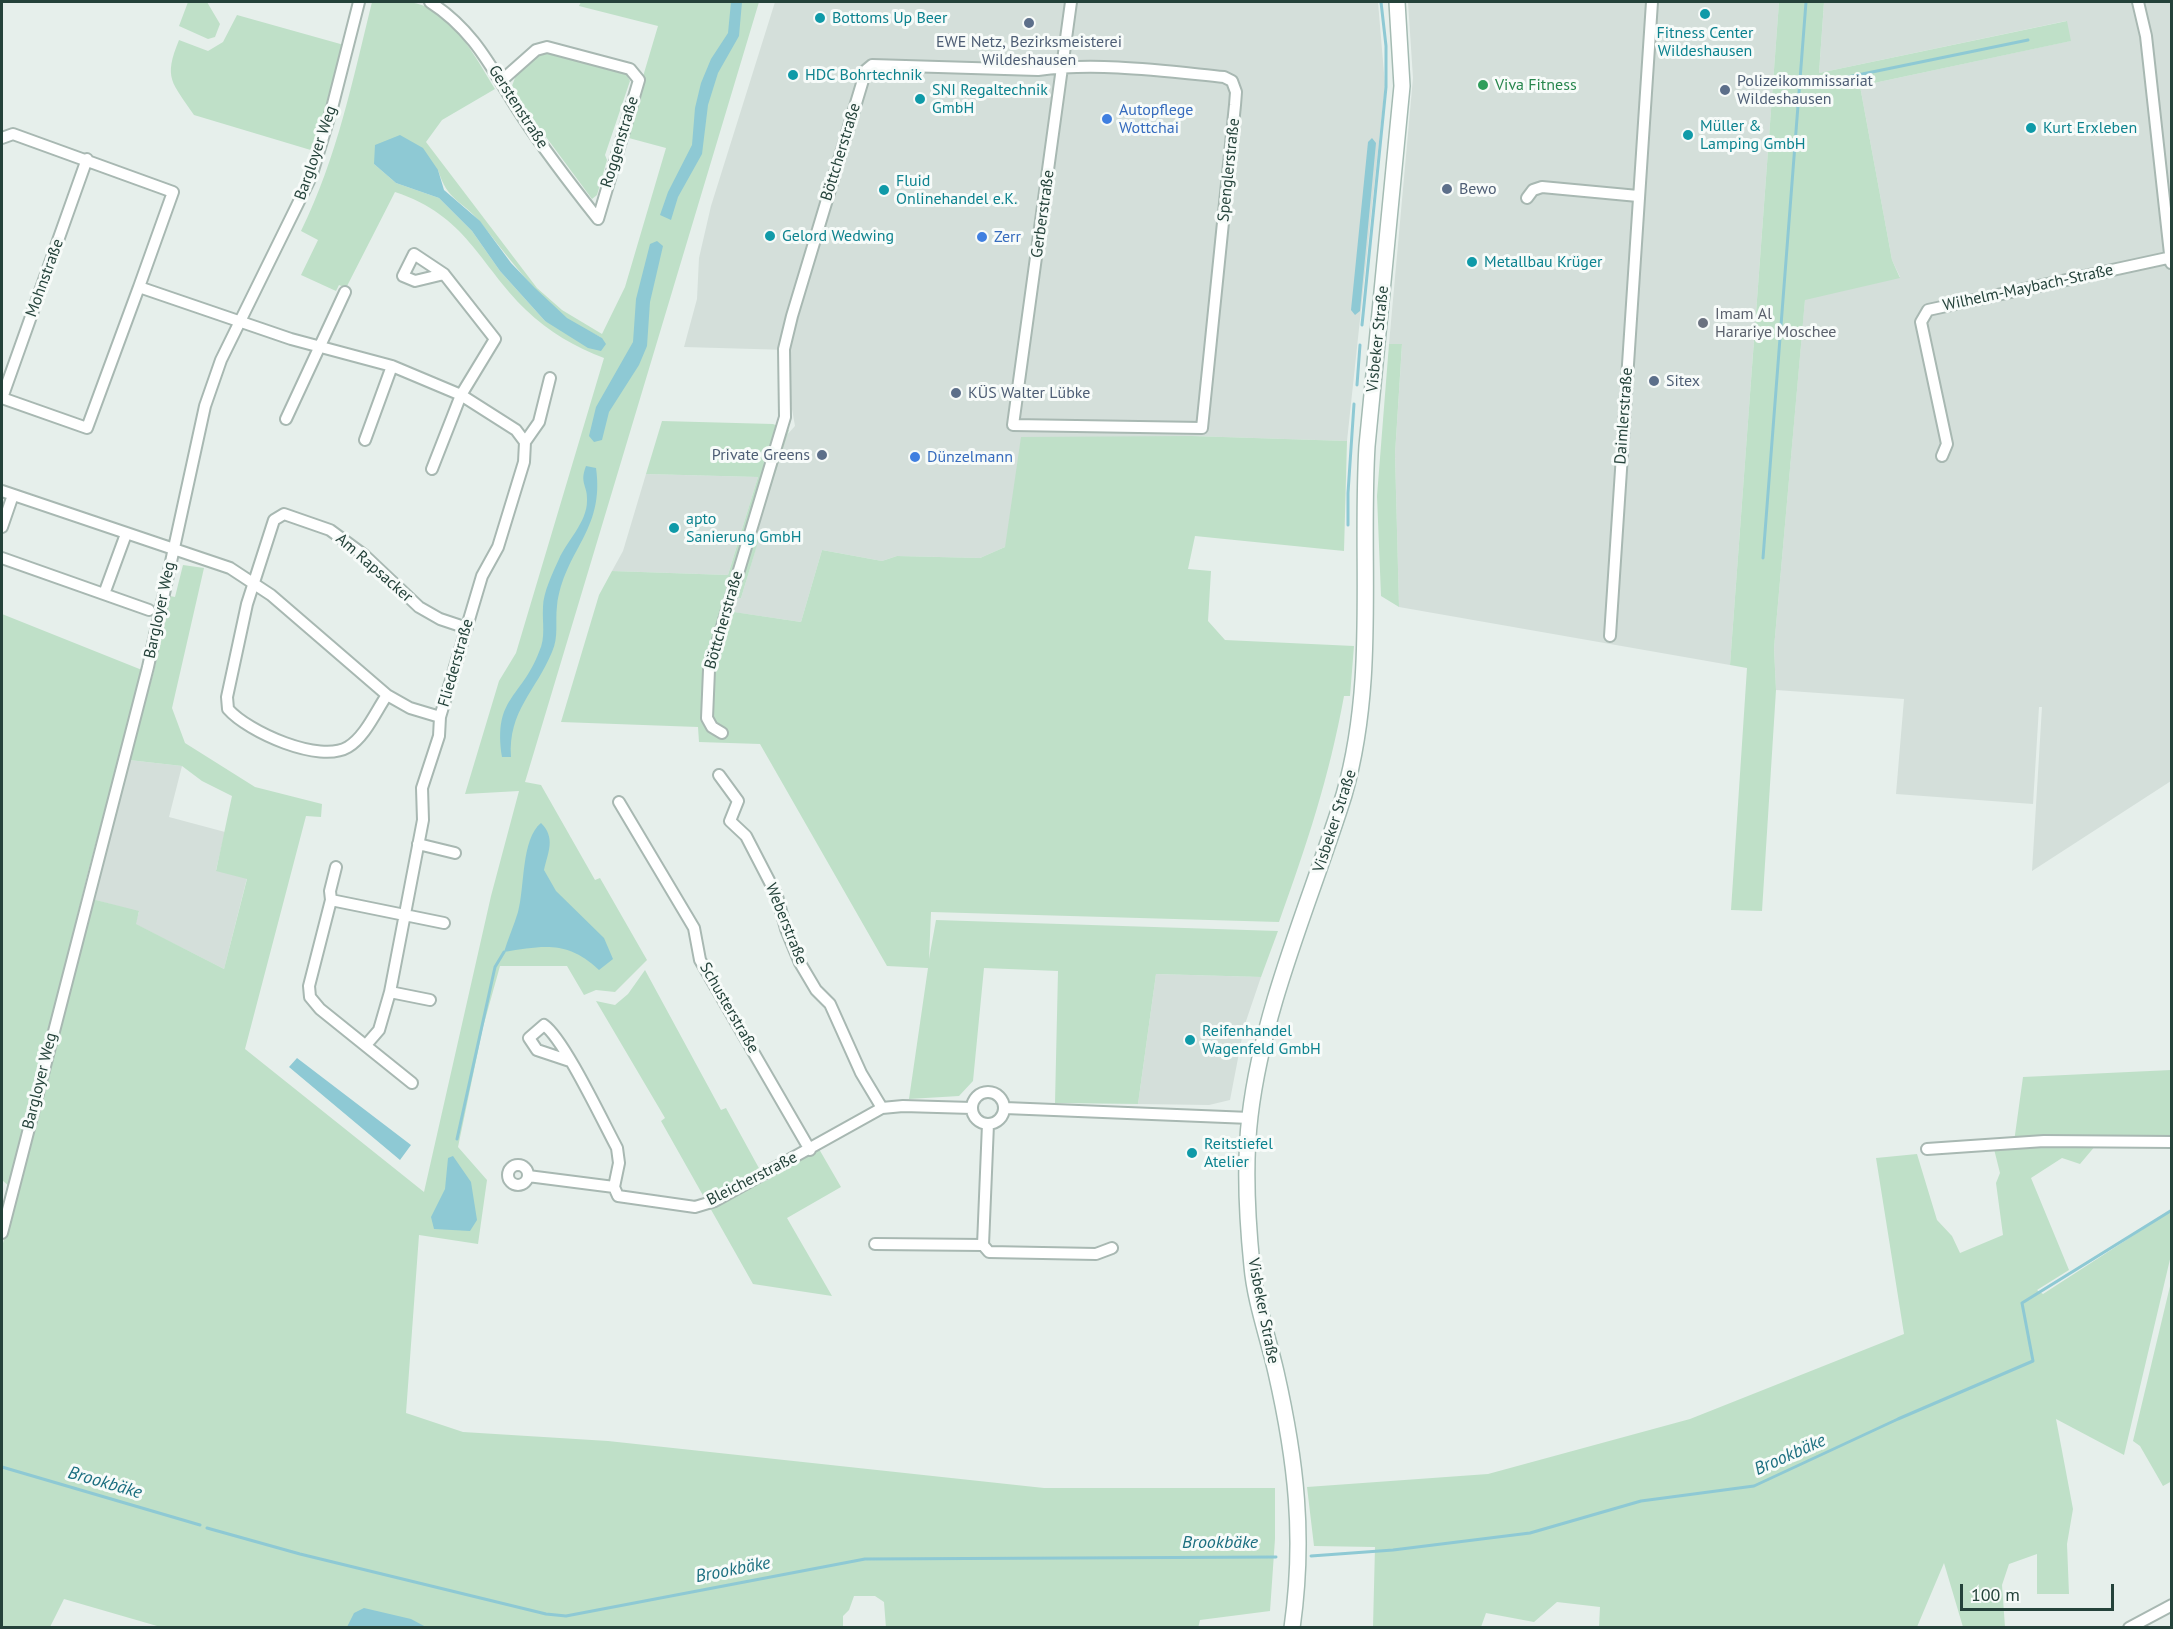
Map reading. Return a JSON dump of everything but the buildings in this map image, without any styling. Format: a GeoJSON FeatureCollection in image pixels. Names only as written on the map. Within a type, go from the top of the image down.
{"type":"FeatureCollection","features":[{"type":"Feature","properties":{"kind":"main road","name":"Visbeker Straße"},"geometry":{"type":"LineString","coordinates":[[1295,1627],[1300,1544],[1298,1490],[1292,1448],[1252,1268],[1247,1184],[1250,1118],[1255,1080],[1276,1000],[1344,795],[1354,760],[1361,716],[1366,644],[1367,446],[1402,86],[1397,2]]}},
{"type":"Feature","properties":{"kind":"street","name":"Bargloyer Weg"},"geometry":{"type":"LineString","coordinates":[[2,1233],[148,667],[206,406],[221,360],[289,225],[310,177],[332,108],[359,2]]}},
{"type":"Feature","properties":{"kind":"street","name":"Gerstenstraße"},"geometry":{"type":"LineString","coordinates":[[430,2],[462,25],[478,44],[545,150],[598,219]]}},
{"type":"Feature","properties":{"kind":"street","name":"Gerberstraße"},"geometry":{"type":"LineString","coordinates":[[1071,2],[1013,425],[1202,428]]}},
{"type":"Feature","properties":{"kind":"street","name":"Daimlerstraße"},"geometry":{"type":"LineString","coordinates":[[1610,636],[1638,196],[1653,2]]}},
{"type":"Feature","properties":{"kind":"street"},"geometry":{"type":"LineString","coordinates":[[2138,2],[2148,47],[2171,259]]}},
{"type":"Feature","properties":{"kind":"street","name":"Roggenstraße"},"geometry":{"type":"LineString","coordinates":[[501,81],[536,50],[547,47],[630,69],[639,80],[598,219]]}},
{"type":"Feature","properties":{"kind":"street","name":"Böttcherstraße"},"geometry":{"type":"LineString","coordinates":[[722,733],[712,727],[707,718],[709,670],[785,417],[784,349],[866,70],[872,65],[1038,70],[1064,66]]}},
{"type":"Feature","properties":{"kind":"street","name":"Spenglerstraße"},"geometry":{"type":"LineString","coordinates":[[1064,66],[1186,73],[1224,77],[1232,81],[1236,92],[1235,105],[1202,428]]}},
{"type":"Feature","properties":{"kind":"street","name":"Mohnstraße"},"geometry":{"type":"LineString","coordinates":[[2,138],[13,134],[87,159],[173,192],[87,428],[2,398],[87,159]]}},
{"type":"Feature","properties":{"kind":"street"},"geometry":{"type":"LineString","coordinates":[[1527,198],[1533,190],[1542,187],[1638,196]]}},
{"type":"Feature","properties":{"kind":"street","name":"Wilhelm-Maybach-Straße"},"geometry":{"type":"LineString","coordinates":[[1942,456],[1947,444],[1921,322],[1928,310],[2171,259]]}},
{"type":"Feature","properties":{"kind":"street"},"geometry":{"type":"LineString","coordinates":[[432,469],[461,395],[495,339],[444,274]]}},
{"type":"Feature","properties":{"kind":"street"},"geometry":{"type":"LineString","coordinates":[[139,287],[321,346],[392,366],[461,395],[516,430],[525,442],[539,422],[550,378]]}},
{"type":"Feature","properties":{"kind":"street"},"geometry":{"type":"LineString","coordinates":[[286,419],[345,292]]}},
{"type":"Feature","properties":{"kind":"street"},"geometry":{"type":"LineString","coordinates":[[365,440],[392,366]]}},
{"type":"Feature","properties":{"kind":"street","name":"Fliederstraße"},"geometry":{"type":"LineString","coordinates":[[2,491],[230,568],[255,584],[387,695],[410,708],[440,717],[482,576],[498,547],[524,462],[525,442]]}},
{"type":"Feature","properties":{"kind":"street"},"geometry":{"type":"LineString","coordinates":[[2,527],[13,495]]}},
{"type":"Feature","properties":{"kind":"street","name":"Am Rapsacker"},"geometry":{"type":"LineString","coordinates":[[387,695],[358,739],[348,747],[329,753],[316,752],[276,738],[231,712],[227,705],[227,697],[247,604],[274,520],[285,514],[330,530],[364,555],[419,607],[440,619],[467,628]]}},
{"type":"Feature","properties":{"kind":"street"},"geometry":{"type":"LineString","coordinates":[[105,594],[126,534]]}},
{"type":"Feature","properties":{"kind":"street"},"geometry":{"type":"LineString","coordinates":[[2,558],[149,610]]}},
{"type":"Feature","properties":{"kind":"street"},"geometry":{"type":"LineString","coordinates":[[366,1045],[379,1030],[390,992],[423,820],[422,788],[439,736],[440,717]]}},
{"type":"Feature","properties":{"kind":"street","name":"Weberstraße"},"geometry":{"type":"LineString","coordinates":[[719,775],[738,801],[730,821],[746,836],[777,896],[786,929],[800,963],[816,990],[830,1004],[861,1073],[882,1108]]}},
{"type":"Feature","properties":{"kind":"street","name":"Schusterstraße"},"geometry":{"type":"LineString","coordinates":[[620,802],[694,928],[700,960],[810,1150]]}},
{"type":"Feature","properties":{"kind":"street"},"geometry":{"type":"LineString","coordinates":[[418,844],[455,853]]}},
{"type":"Feature","properties":{"kind":"street"},"geometry":{"type":"LineString","coordinates":[[336,867],[330,891],[331,900],[309,986],[310,997],[320,1009],[412,1083]]}},
{"type":"Feature","properties":{"kind":"street"},"geometry":{"type":"LineString","coordinates":[[331,900],[444,923]]}},
{"type":"Feature","properties":{"kind":"street"},"geometry":{"type":"LineString","coordinates":[[390,992],[430,1000]]}},
{"type":"Feature","properties":{"kind":"street"},"geometry":{"type":"LineString","coordinates":[[570,1062],[617,1148],[619,1162],[614,1187]]}},
{"type":"Feature","properties":{"kind":"street"},"geometry":{"type":"LineString","coordinates":[[988,1091],[1002,1098],[1005,1108],[998,1121],[988,1124],[979,1121],[972,1108],[979,1094],[988,1091]]}},
{"type":"Feature","properties":{"kind":"street","name":"Bleicherstraße"},"geometry":{"type":"LineString","coordinates":[[528,1176],[614,1187],[618,1196],[695,1207],[715,1201],[882,1108],[903,1106],[972,1108]]}},
{"type":"Feature","properties":{"kind":"street"},"geometry":{"type":"LineString","coordinates":[[1005,1108],[1250,1118]]}},
{"type":"Feature","properties":{"kind":"street"},"geometry":{"type":"LineString","coordinates":[[988,1124],[983,1245],[989,1252],[1096,1254],[1112,1248]]}},
{"type":"Feature","properties":{"kind":"street"},"geometry":{"type":"LineString","coordinates":[[1927,1149],[2044,1141],[2172,1142]]}},
{"type":"Feature","properties":{"kind":"street"},"geometry":{"type":"LineString","coordinates":[[875,1244],[983,1245]]}},
{"type":"Feature","properties":{"kind":"street"},"geometry":{"type":"LineString","coordinates":[[2129,1628],[2172,1605]]}},
{"type":"Feature","properties":{"kind":"shaded area"},"geometry":{"type":"Polygon","coordinates":[[[775,2],[1378,2],[1385,85],[1347,441],[1192,436],[1005,547],[980,558],[897,556],[882,561],[822,550],[801,622],[733,612],[738,597],[741,598],[759,538],[755,537],[785,437],[795,426],[789,392],[789,350],[684,347],[697,299],[699,258],[711,206],[775,2]]]}},
{"type":"Feature","properties":{"kind":"shaded area"},"geometry":{"type":"Polygon","coordinates":[[[1408,2],[1779,2],[1730,665],[1399,607],[1395,454],[1402,345],[1389,344],[1413,78],[1408,2]]]}},
{"type":"Feature","properties":{"kind":"shaded area"},"geometry":{"type":"Polygon","coordinates":[[[1824,2],[2171,2],[2171,781],[2032,871],[2042,707],[2039,707],[2033,804],[1896,794],[1904,699],[1776,690],[1774,648],[1805,299],[1900,277],[1892,260],[1860,86],[2070,41],[2066,21],[1819,73],[1824,2]]]}},
{"type":"Feature","properties":{"kind":"shaded area"},"geometry":{"type":"Polygon","coordinates":[[[646,474],[758,477],[728,575],[612,571],[623,551],[646,474]]]}},
{"type":"Feature","properties":{"kind":"shaded area"},"geometry":{"type":"Polygon","coordinates":[[[129,760],[182,766],[169,817],[225,832],[216,870],[247,878],[224,969],[135,924],[139,912],[92,899],[129,760]]]}},
{"type":"Feature","properties":{"kind":"shaded area"},"geometry":{"type":"Polygon","coordinates":[[[1156,974],[1261,977],[1244,1027],[1230,1100],[1209,1105],[1138,1104],[1156,974]]]}},
{"type":"Feature","properties":{"kind":"green space"},"geometry":{"type":"Polygon","coordinates":[[[400,1],[424,6],[449,23],[470,49],[495,89],[442,120],[426,142],[537,288],[562,310],[602,334],[625,287],[666,148],[625,137],[658,26],[579,6],[581,2],[759,2],[525,782],[541,785],[595,880],[600,878],[647,960],[615,992],[596,990],[584,995],[567,966],[500,966],[483,1027],[458,1147],[487,1180],[478,1244],[419,1235],[406,1413],[463,1432],[608,1441],[1044,1488],[1275,1488],[1275,1539],[1270,1611],[1200,1620],[1198,1628],[886,1628],[884,1602],[875,1596],[854,1596],[849,1610],[843,1616],[843,1628],[164,1628],[64,1599],[50,1627],[2,1628],[2,1247],[92,899],[139,911],[136,924],[224,969],[247,879],[216,871],[232,796],[202,781],[182,766],[129,760],[154,671],[170,596],[175,597],[183,565],[204,568],[172,708],[185,743],[255,787],[322,804],[321,817],[306,816],[245,1049],[424,1192],[491,896],[519,791],[465,794],[499,681],[516,653],[604,358],[573,344],[544,325],[526,310],[455,227],[419,202],[395,192],[346,288],[339,285],[336,291],[301,275],[318,240],[301,231],[325,175],[334,147],[372,2],[400,1]],[[374,164],[396,183],[439,198],[472,231],[500,271],[545,321],[602,338],[566,318],[542,296],[473,214],[446,188],[438,170],[374,164]]]}},
{"type":"Feature","properties":{"kind":"green space"},"geometry":{"type":"Polygon","coordinates":[[[188,2],[207,2],[220,24],[215,37],[208,39],[179,26],[188,2]]]}},
{"type":"Feature","properties":{"kind":"green space"},"geometry":{"type":"Polygon","coordinates":[[[1779,2],[1824,2],[1819,73],[2067,21],[2071,41],[1860,86],[1892,260],[1900,278],[1805,300],[1774,648],[1776,690],[1762,911],[1731,910],[1747,668],[1730,665],[1779,2]]]}},
{"type":"Feature","properties":{"kind":"green space"},"geometry":{"type":"Polygon","coordinates":[[[237,15],[344,45],[314,151],[194,115],[175,87],[171,72],[179,40],[208,51],[223,42],[237,15]]]}},
{"type":"Feature","properties":{"kind":"green space"},"geometry":{"type":"Polygon","coordinates":[[[543,50],[625,72],[630,81],[605,155],[607,160],[597,195],[592,199],[529,114],[512,86],[516,75],[543,50]]]}},
{"type":"Feature","properties":{"kind":"green space"},"geometry":{"type":"Polygon","coordinates":[[[1389,344],[1402,344],[1395,454],[1399,607],[1381,596],[1377,496],[1389,344]]]}},
{"type":"Feature","properties":{"kind":"green space"},"geometry":{"type":"Polygon","coordinates":[[[662,421],[773,424],[789,430],[755,537],[759,539],[741,598],[737,598],[734,612],[801,622],[822,550],[882,561],[897,556],[980,558],[1005,547],[1021,437],[1192,436],[1347,441],[1344,551],[1195,536],[1188,569],[1211,571],[1208,621],[1225,640],[1354,646],[1350,696],[1344,696],[1316,810],[1279,922],[931,912],[929,959],[936,920],[1278,931],[1261,977],[1156,974],[1138,1104],[1055,1103],[1058,971],[984,968],[973,1081],[959,1096],[909,1099],[928,968],[887,966],[760,744],[699,742],[698,727],[561,722],[599,595],[612,571],[728,575],[758,477],[646,474],[662,421]]]}},
{"type":"Feature","properties":{"kind":"green space"},"geometry":{"type":"Polygon","coordinates":[[[2,614],[142,670],[88,872],[10,1187],[2,1180],[2,614]]]}},
{"type":"Feature","properties":{"kind":"green space"},"geometry":{"type":"Polygon","coordinates":[[[645,970],[721,1110],[726,1108],[766,1181],[819,1149],[841,1187],[787,1218],[832,1296],[753,1284],[661,1121],[665,1118],[596,1001],[615,1005],[628,994],[645,970]]]}},
{"type":"Feature","properties":{"kind":"green space"},"geometry":{"type":"Polygon","coordinates":[[[2171,1070],[2171,1136],[2045,1139],[2014,1142],[2023,1077],[2171,1070]]]}},
{"type":"Feature","properties":{"kind":"green space"},"geometry":{"type":"Polygon","coordinates":[[[2044,1143],[2096,1145],[2080,1164],[2062,1158],[2031,1178],[2069,1270],[2037,1290],[2043,1294],[2171,1211],[2171,1255],[2124,1455],[2056,1419],[2073,1509],[2067,1544],[2069,1594],[2037,1594],[2037,1554],[2009,1564],[2002,1585],[2005,1627],[1963,1627],[1944,1563],[1917,1627],[1599,1627],[1600,1607],[1557,1602],[1534,1622],[1486,1613],[1481,1627],[1373,1627],[1375,1547],[1314,1546],[1307,1487],[1488,1474],[1690,1419],[1904,1334],[1876,1158],[1917,1154],[1937,1220],[1952,1236],[1960,1253],[2003,1235],[1996,1183],[2000,1173],[1994,1149],[2044,1143]]]}},
{"type":"Feature","properties":{"kind":"green space"},"geometry":{"type":"Polygon","coordinates":[[[2171,1282],[2172,1481],[2163,1486],[2140,1446],[2133,1441],[2171,1282]]]}},
{"type":"Feature","properties":{"kind":"water"},"geometry":{"type":"Polygon","coordinates":[[[731,2],[742,2],[739,36],[718,73],[708,105],[702,154],[678,197],[671,220],[660,215],[668,192],[692,145],[695,108],[701,83],[711,59],[728,33],[731,2]]]}},
{"type":"Feature","properties":{"kind":"water"},"geometry":{"type":"Polygon","coordinates":[[[400,135],[423,148],[438,170],[444,190],[480,221],[511,263],[535,288],[567,318],[602,338],[606,344],[601,351],[588,348],[545,321],[500,271],[472,231],[439,198],[396,183],[374,164],[375,145],[400,135]]]}},
{"type":"Feature","properties":{"kind":"water"},"geometry":{"type":"Polygon","coordinates":[[[1372,138],[1376,143],[1360,311],[1355,315],[1351,310],[1368,142],[1372,138]]]}},
{"type":"Feature","properties":{"kind":"water"},"geometry":{"type":"Polygon","coordinates":[[[657,241],[663,246],[650,302],[647,346],[639,365],[609,412],[602,440],[594,442],[589,436],[596,407],[633,342],[636,299],[650,244],[657,241]]]}},
{"type":"Feature","properties":{"kind":"water"},"geometry":{"type":"Polygon","coordinates":[[[586,466],[596,468],[595,508],[561,587],[554,646],[546,666],[518,714],[511,741],[511,757],[502,757],[501,722],[510,700],[532,668],[539,652],[546,589],[559,559],[584,516],[587,496],[583,477],[586,466]]]}},
{"type":"Feature","properties":{"kind":"water"},"geometry":{"type":"Polygon","coordinates":[[[541,823],[550,840],[544,870],[556,891],[604,938],[613,959],[599,970],[587,960],[565,950],[543,947],[504,952],[518,912],[530,840],[541,823]]]}},
{"type":"Feature","properties":{"kind":"water"},"geometry":{"type":"Polygon","coordinates":[[[297,1058],[411,1145],[400,1160],[289,1067],[297,1058]]]}},
{"type":"Feature","properties":{"kind":"water"},"geometry":{"type":"Polygon","coordinates":[[[453,1156],[471,1182],[477,1220],[470,1231],[434,1229],[431,1217],[445,1189],[448,1158],[453,1156]]]}},
{"type":"Feature","properties":{"kind":"water"},"geometry":{"type":"Polygon","coordinates":[[[364,1608],[411,1619],[426,1627],[347,1627],[354,1613],[364,1608]]]}},
{"type":"Feature","properties":{"kind":"waterway"},"geometry":{"type":"LineString","coordinates":[[1362,325],[1386,87],[1386,46],[1381,2]]}},
{"type":"Feature","properties":{"kind":"waterway"},"geometry":{"type":"LineString","coordinates":[[1763,558],[1806,2]]}},
{"type":"Feature","properties":{"kind":"waterway"},"geometry":{"type":"LineString","coordinates":[[1799,87],[2028,40]]}},
{"type":"Feature","properties":{"kind":"waterway"},"geometry":{"type":"LineString","coordinates":[[1357,385],[1360,345]]}},
{"type":"Feature","properties":{"kind":"waterway"},"geometry":{"type":"LineString","coordinates":[[1348,525],[1354,404]]}},
{"type":"Feature","properties":{"kind":"waterway"},"geometry":{"type":"LineString","coordinates":[[457,1139],[495,967],[504,952]]}},
{"type":"Feature","properties":{"kind":"waterway","name":"Brookbäke"},"geometry":{"type":"LineString","coordinates":[[1311,1556],[1393,1550],[1530,1533],[1641,1501],[1754,1486],[1898,1419],[2033,1361],[2022,1303],[2172,1210]]}},
{"type":"Feature","properties":{"kind":"waterway","name":"Brookbäke"},"geometry":{"type":"LineString","coordinates":[[2,1467],[200,1525]]}},
{"type":"Feature","properties":{"kind":"waterway","name":"Brookbäke"},"geometry":{"type":"LineString","coordinates":[[207,1528],[300,1554],[546,1614],[566,1616],[865,1559],[1276,1557]]}},
{"type":"Feature","properties":{"kind":"place","name":"Fitness Center Wildeshausen"},"geometry":{"type":"Point","coordinates":[1705,14]}},
{"type":"Feature","properties":{"kind":"place","name":"Bottoms Up Beer"},"geometry":{"type":"Point","coordinates":[820,18]}},
{"type":"Feature","properties":{"kind":"place","name":"EWE Netz, Bezirksmeisterei Wildeshausen"},"geometry":{"type":"Point","coordinates":[1029,23]}},
{"type":"Feature","properties":{"kind":"place","name":"HDC Bohrtechnik"},"geometry":{"type":"Point","coordinates":[793,75]}},
{"type":"Feature","properties":{"kind":"place","name":"Viva Fitness"},"geometry":{"type":"Point","coordinates":[1483,85]}},
{"type":"Feature","properties":{"kind":"place","name":"Polizeikommissariat Wildeshausen"},"geometry":{"type":"Point","coordinates":[1725,90]}},
{"type":"Feature","properties":{"kind":"place","name":"SNI Regaltechnik GmbH"},"geometry":{"type":"Point","coordinates":[920,99]}},
{"type":"Feature","properties":{"kind":"place","name":"Autopflege Wottchai"},"geometry":{"type":"Point","coordinates":[1107,119]}},
{"type":"Feature","properties":{"kind":"place","name":"Kurt Erxleben"},"geometry":{"type":"Point","coordinates":[2031,128]}},
{"type":"Feature","properties":{"kind":"place","name":"Müller & Lamping GmbH"},"geometry":{"type":"Point","coordinates":[1688,135]}},
{"type":"Feature","properties":{"kind":"place","name":"Bewo"},"geometry":{"type":"Point","coordinates":[1447,189]}},
{"type":"Feature","properties":{"kind":"place","name":"Fluid Onlinehandel e.K."},"geometry":{"type":"Point","coordinates":[884,190]}},
{"type":"Feature","properties":{"kind":"place","name":"Gelord Wedwing"},"geometry":{"type":"Point","coordinates":[770,236]}},
{"type":"Feature","properties":{"kind":"place","name":"Zerr"},"geometry":{"type":"Point","coordinates":[982,237]}},
{"type":"Feature","properties":{"kind":"place","name":"Metallbau Krüger"},"geometry":{"type":"Point","coordinates":[1472,262]}},
{"type":"Feature","properties":{"kind":"place","name":"Imam Al Harariye Moschee"},"geometry":{"type":"Point","coordinates":[1703,323]}},
{"type":"Feature","properties":{"kind":"place","name":"Sitex"},"geometry":{"type":"Point","coordinates":[1654,381]}},
{"type":"Feature","properties":{"kind":"place","name":"KÜS Walter Lübke"},"geometry":{"type":"Point","coordinates":[956,393]}},
{"type":"Feature","properties":{"kind":"place","name":"Private Greens"},"geometry":{"type":"Point","coordinates":[822,455]}},
{"type":"Feature","properties":{"kind":"place","name":"Dünzelmann"},"geometry":{"type":"Point","coordinates":[915,457]}},
{"type":"Feature","properties":{"kind":"place","name":"apto Sanierung GmbH"},"geometry":{"type":"Point","coordinates":[674,528]}},
{"type":"Feature","properties":{"kind":"place","name":"Reifenhandel Wagenfeld GmbH"},"geometry":{"type":"Point","coordinates":[1190,1040]}},
{"type":"Feature","properties":{"kind":"place","name":"Reitstiefel Atelier"},"geometry":{"type":"Point","coordinates":[1192,1153]}}]}
